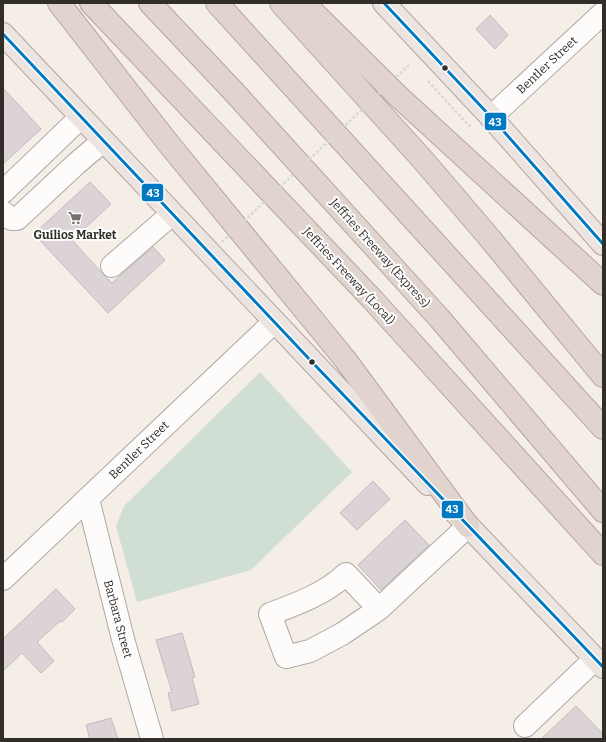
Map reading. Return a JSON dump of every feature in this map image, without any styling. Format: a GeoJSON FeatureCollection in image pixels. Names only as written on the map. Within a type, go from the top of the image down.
{"type":"FeatureCollection","features":[{"type":"Feature","properties":{"kind":"highway"},"geometry":{"type":"LineString","coordinates":[[59,3],[168,143],[344,358],[468,526]]}},
{"type":"Feature","properties":{"kind":"highway","name":"Jeffries Freeway (Local)"},"geometry":{"type":"LineString","coordinates":[[91,3],[372,299],[603,554]]}},
{"type":"Feature","properties":{"kind":"highway","name":"Jeffries Freeway (Express)"},"geometry":{"type":"LineString","coordinates":[[150,3],[234,92],[440,319],[603,510]]}},
{"type":"Feature","properties":{"kind":"highway"},"geometry":{"type":"LineString","coordinates":[[217,3],[603,428]]}},
{"type":"Feature","properties":{"kind":"highway"},"geometry":{"type":"LineString","coordinates":[[281,3],[448,189],[550,310],[603,376]]}},
{"type":"Feature","properties":{"kind":"highway"},"geometry":{"type":"LineString","coordinates":[[304,3],[398,96],[603,284]]}},
{"type":"Feature","properties":{"kind":"main road"},"geometry":{"type":"LineString","coordinates":[[384,3],[491,117],[603,244]]}},
{"type":"Feature","properties":{"kind":"main road"},"geometry":{"type":"LineString","coordinates":[[3,34],[274,322],[599,663]]}},
{"type":"Feature","properties":{"kind":"street","name":"Bentler Street"},"geometry":{"type":"LineString","coordinates":[[491,117],[603,13]]}},
{"type":"Feature","properties":{"kind":"street"},"geometry":{"type":"LineString","coordinates":[[3,192],[81,117]]}},
{"type":"Feature","properties":{"kind":"street"},"geometry":{"type":"LineString","coordinates":[[3,212],[11,219],[17,219],[103,141]]}},
{"type":"Feature","properties":{"kind":"street"},"geometry":{"type":"LineString","coordinates":[[112,266],[172,214]]}},
{"type":"Feature","properties":{"kind":"street","name":"Bentler Street"},"geometry":{"type":"LineString","coordinates":[[3,579],[274,322]]}},
{"type":"Feature","properties":{"kind":"street","name":"Barbara Street"},"geometry":{"type":"LineString","coordinates":[[88,499],[123,639],[152,739]]}},
{"type":"Feature","properties":{"kind":"street"},"geometry":{"type":"LineString","coordinates":[[373,602],[346,574],[337,583],[303,601],[270,614],[286,657],[310,651],[342,634],[373,602],[468,526]]}},
{"type":"Feature","properties":{"kind":"street"},"geometry":{"type":"LineString","coordinates":[[525,726],[599,663]]}},
{"type":"Feature","properties":{"kind":"path"},"geometry":{"type":"LineString","coordinates":[[222,242],[411,63]]}},
{"type":"Feature","properties":{"kind":"shaded area"},"geometry":{"type":"Polygon","coordinates":[[[260,372],[352,472],[251,570],[137,602],[116,526],[124,506],[260,372]]]}},
{"type":"Feature","properties":{"kind":"building"},"geometry":{"type":"Polygon","coordinates":[[[490,15],[508,35],[495,49],[476,29],[490,15]]]}},
{"type":"Feature","properties":{"kind":"building"},"geometry":{"type":"Polygon","coordinates":[[[3,88],[41,129],[3,164],[3,88]]]}},
{"type":"Feature","properties":{"kind":"building"},"geometry":{"type":"Polygon","coordinates":[[[90,182],[111,204],[72,240],[103,274],[112,283],[153,247],[165,260],[108,313],[34,234],[90,182]]]}},
{"type":"Feature","properties":{"kind":"building"},"geometry":{"type":"Polygon","coordinates":[[[373,481],[390,499],[357,530],[340,513],[373,481]]]}},
{"type":"Feature","properties":{"kind":"building"},"geometry":{"type":"Polygon","coordinates":[[[405,520],[429,545],[381,590],[358,565],[405,520]]]}},
{"type":"Feature","properties":{"kind":"building"},"geometry":{"type":"Polygon","coordinates":[[[56,589],[75,609],[62,622],[60,621],[37,642],[54,661],[41,673],[22,653],[3,671],[3,639],[56,589]]]}},
{"type":"Feature","properties":{"kind":"building"},"geometry":{"type":"Polygon","coordinates":[[[182,633],[195,677],[192,678],[199,704],[172,711],[168,693],[172,692],[156,640],[182,633]]]}},
{"type":"Feature","properties":{"kind":"building"},"geometry":{"type":"Polygon","coordinates":[[[576,706],[603,734],[603,739],[541,739],[576,706]]]}},
{"type":"Feature","properties":{"kind":"building"},"geometry":{"type":"Polygon","coordinates":[[[111,718],[118,739],[90,739],[86,725],[111,718]]]}},
{"type":"Feature","properties":{"kind":"transit line","name":"43"},"geometry":{"type":"LineString","coordinates":[[384,3],[491,117],[603,244]]}},
{"type":"Feature","properties":{"kind":"transit line","name":"43"},"geometry":{"type":"LineString","coordinates":[[3,34],[312,362],[603,667]]}},
{"type":"Feature","properties":{"kind":"place","name":"Guilios Market"},"geometry":{"type":"Point","coordinates":[75,218]}}]}
